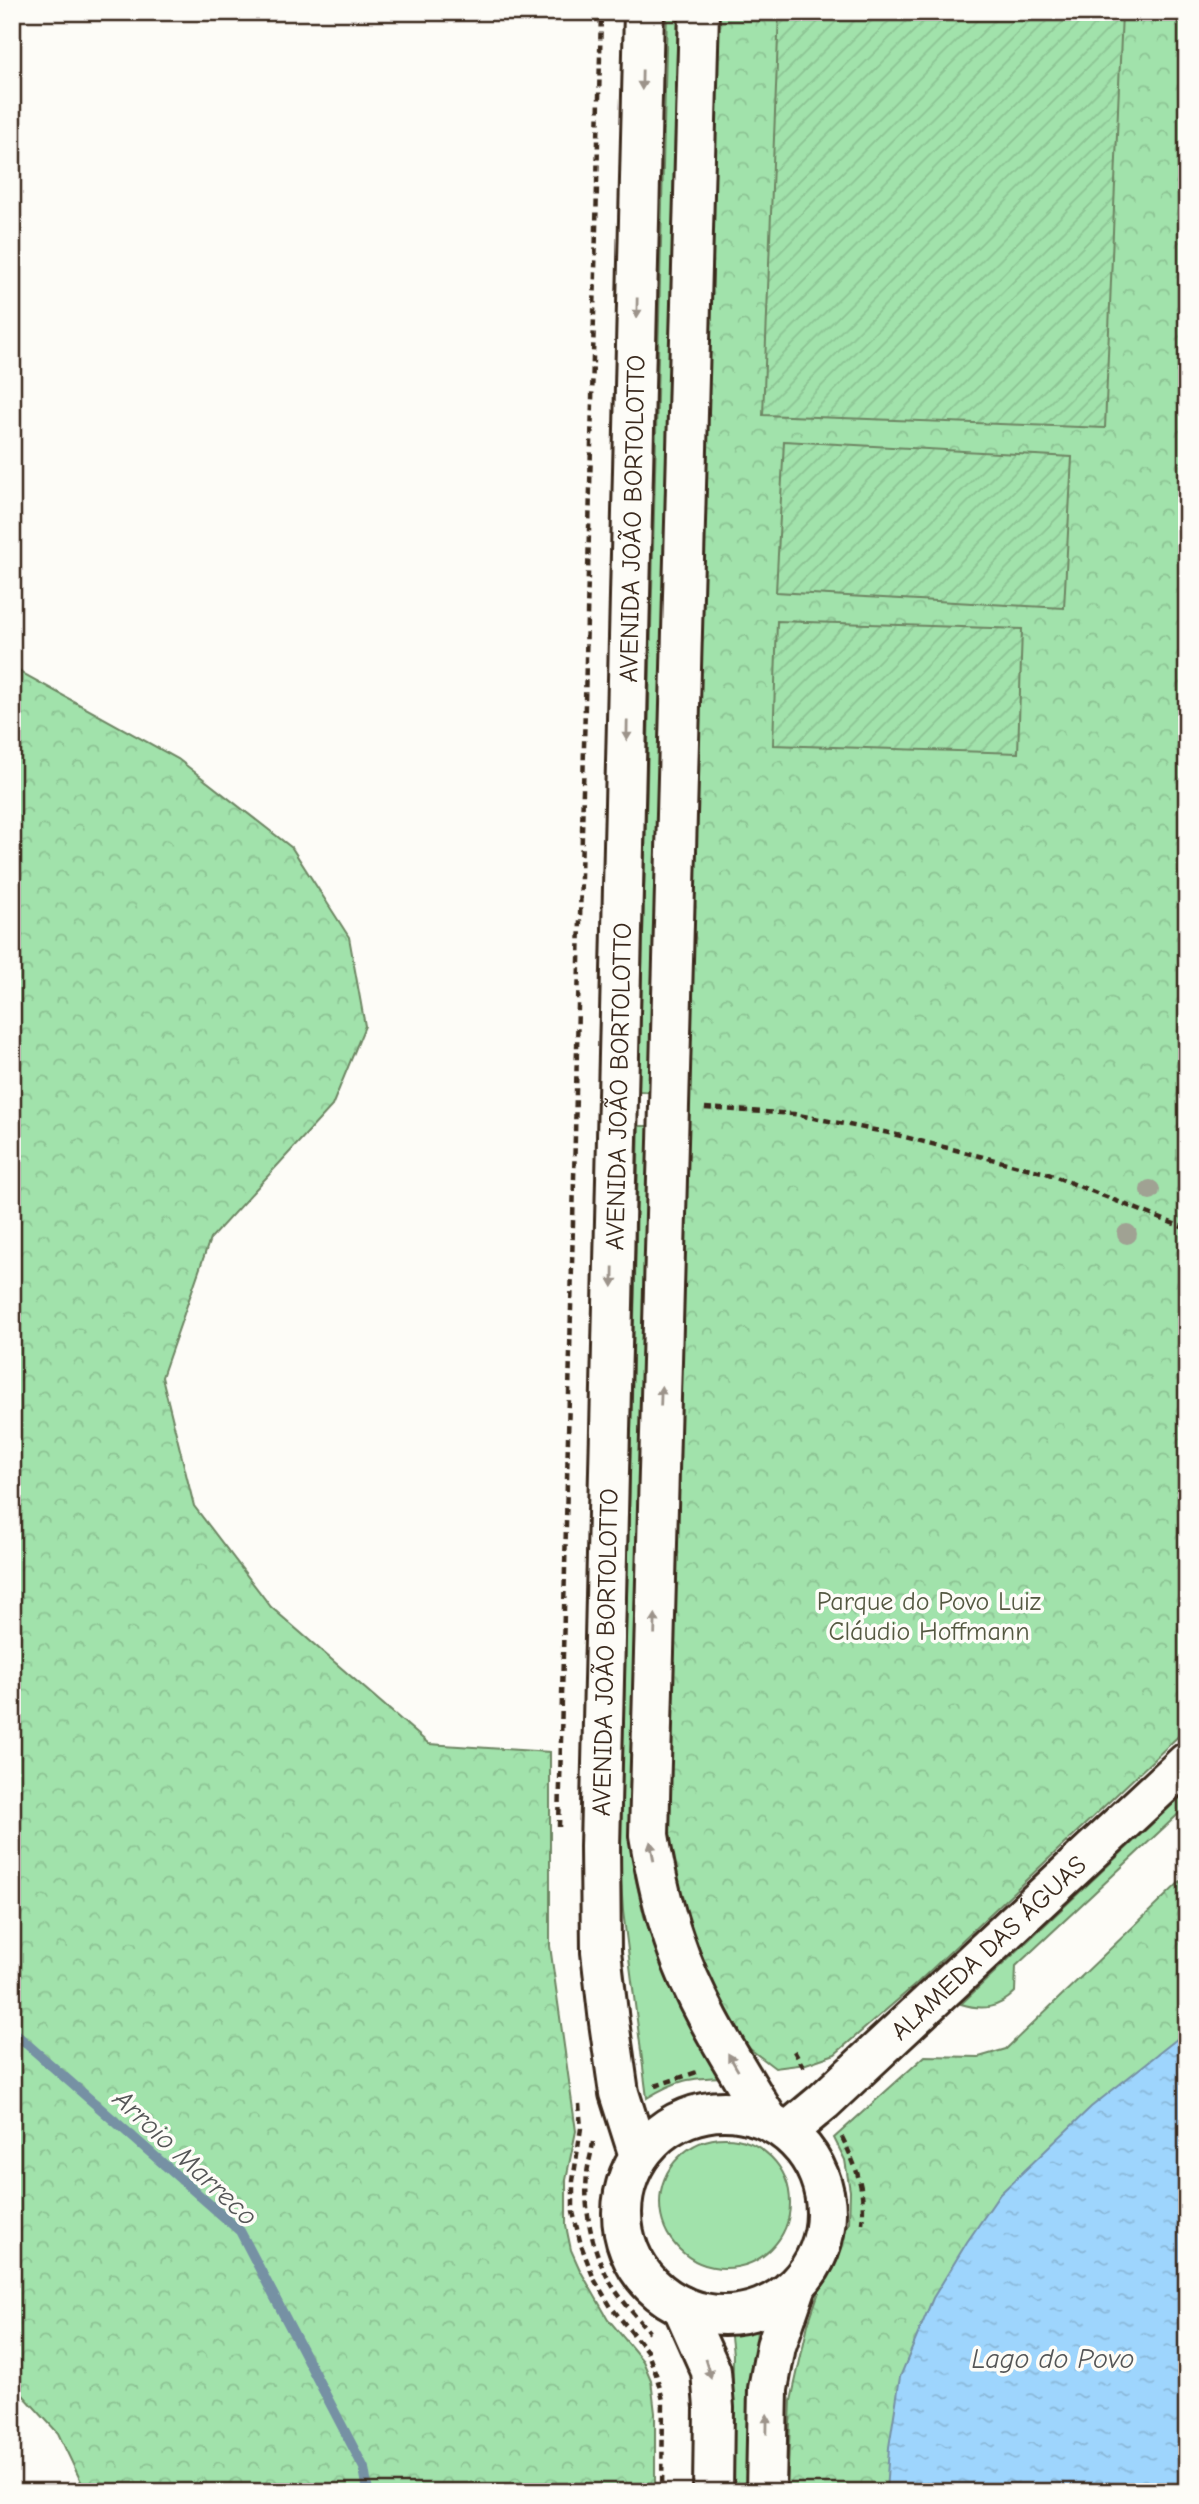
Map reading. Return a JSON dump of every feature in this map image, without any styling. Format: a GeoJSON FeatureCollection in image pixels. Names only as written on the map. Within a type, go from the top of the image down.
{"type":"FeatureCollection","features":[{"type":"Feature","properties":{"kind":"street","name":"AVENIDA JOÃO BORTOLOTTO"},"geometry":{"type":"LineString","coordinates":[[639,2156],[619,2093],[601,1952],[600,1899],[644,12]]}},
{"type":"Feature","properties":{"kind":"street","name":"AVENIDA JOÃO BORTOLOTTO"},"geometry":{"type":"LineString","coordinates":[[699,12],[649,1835],[658,1889],[674,1942],[695,1992],[730,2058],[778,2126]]}},
{"type":"Feature","properties":{"kind":"street","name":"ALAMEDA DAS ÁGUAS"},"geometry":{"type":"LineString","coordinates":[[778,2126],[873,2056],[1187,1762]]}},
{"type":"Feature","properties":{"kind":"street"},"geometry":{"type":"LineString","coordinates":[[766,2492],[768,2389],[776,2346],[797,2285],[817,2257],[826,2224],[824,2189],[811,2158],[778,2126],[746,2113],[704,2113],[667,2128],[651,2140],[629,2173],[621,2212],[628,2251],[638,2269],[664,2297],[701,2313],[735,2315],[768,2305],[797,2285]]}},
{"type":"Feature","properties":{"kind":"street"},"geometry":{"type":"LineString","coordinates":[[682,2306],[711,2371],[714,2408],[713,2492]]}},
{"type":"Feature","properties":{"kind":"path"},"geometry":{"type":"LineString","coordinates":[[575,1105],[618,1106]]}},
{"type":"Feature","properties":{"kind":"path"},"geometry":{"type":"LineString","coordinates":[[669,1107],[794,1114],[889,1133],[1046,1173],[1187,1229]]}},
{"type":"Feature","properties":{"kind":"path"},"geometry":{"type":"LineString","coordinates":[[619,2093],[646,2089],[718,2066],[730,2058]]}},
{"type":"Feature","properties":{"kind":"green space"},"geometry":{"type":"Polygon","coordinates":[[[667,12],[678,12],[651,1092],[639,1091],[667,12]]]}},
{"type":"Feature","properties":{"kind":"green space","name":"Parque do Povo Luiz Cláudio Hoffmann"},"geometry":{"type":"Polygon","coordinates":[[[719,12],[1187,12],[1187,1728],[915,1985],[835,2054],[806,2064],[775,2068],[750,2049],[732,2027],[702,1972],[677,1901],[666,1829],[701,541],[719,12]]]}},
{"type":"Feature","properties":{"kind":"green space"},"geometry":{"type":"Polygon","coordinates":[[[779,12],[1122,12],[1105,428],[763,415],[779,12]]]}},
{"type":"Feature","properties":{"kind":"green space"},"geometry":{"type":"Polygon","coordinates":[[[784,441],[1072,457],[1064,608],[776,592],[784,441]]]}},
{"type":"Feature","properties":{"kind":"green space"},"geometry":{"type":"Polygon","coordinates":[[[777,621],[1022,629],[1018,753],[773,745],[777,621]]]}},
{"type":"Feature","properties":{"kind":"green space"},"geometry":{"type":"Polygon","coordinates":[[[12,664],[24,674],[178,759],[292,848],[349,937],[365,1026],[332,1106],[210,1239],[162,1377],[194,1506],[271,1607],[429,1744],[550,1752],[550,1946],[576,2131],[566,2179],[566,2226],[571,2250],[580,2270],[608,2319],[643,2361],[651,2380],[655,2413],[655,2492],[86,2492],[58,2433],[12,2383],[12,664]]]}},
{"type":"Feature","properties":{"kind":"green space"},"geometry":{"type":"Polygon","coordinates":[[[639,1126],[651,1126],[631,1793],[635,1876],[644,1916],[676,1999],[725,2077],[684,2081],[647,2098],[623,1911],[620,1865],[639,1126]]]}},
{"type":"Feature","properties":{"kind":"green space"},"geometry":{"type":"Polygon","coordinates":[[[1187,1791],[1187,1806],[1016,1966],[1015,1992],[1003,2002],[990,2007],[961,2004],[1187,1791]]]}},
{"type":"Feature","properties":{"kind":"green space"},"geometry":{"type":"Polygon","coordinates":[[[1187,1875],[1187,2492],[787,2492],[791,2401],[808,2324],[823,2280],[849,2223],[850,2191],[845,2160],[834,2138],[925,2056],[979,2057],[1006,2049],[1187,1875]]]}},
{"type":"Feature","properties":{"kind":"green space"},"geometry":{"type":"Polygon","coordinates":[[[725,2138],[750,2143],[771,2157],[785,2178],[790,2203],[785,2228],[771,2249],[750,2263],[725,2268],[700,2263],[679,2249],[665,2228],[660,2203],[665,2178],[679,2157],[700,2143],[725,2138]]]}},
{"type":"Feature","properties":{"kind":"green space"},"geometry":{"type":"Polygon","coordinates":[[[757,2322],[751,2492],[732,2492],[733,2354],[730,2328],[745,2327],[757,2322]]]}},
{"type":"Feature","properties":{"kind":"water","name":"Lago do Povo"},"geometry":{"type":"Polygon","coordinates":[[[1187,2031],[1187,2492],[886,2492],[889,2447],[900,2377],[933,2298],[967,2242],[1000,2194],[1091,2107],[1187,2031]]]}},
{"type":"Feature","properties":{"kind":"waterway","name":"Arroio Marreco"},"geometry":{"type":"LineString","coordinates":[[12,2031],[240,2231],[364,2468],[368,2492]]}}]}
